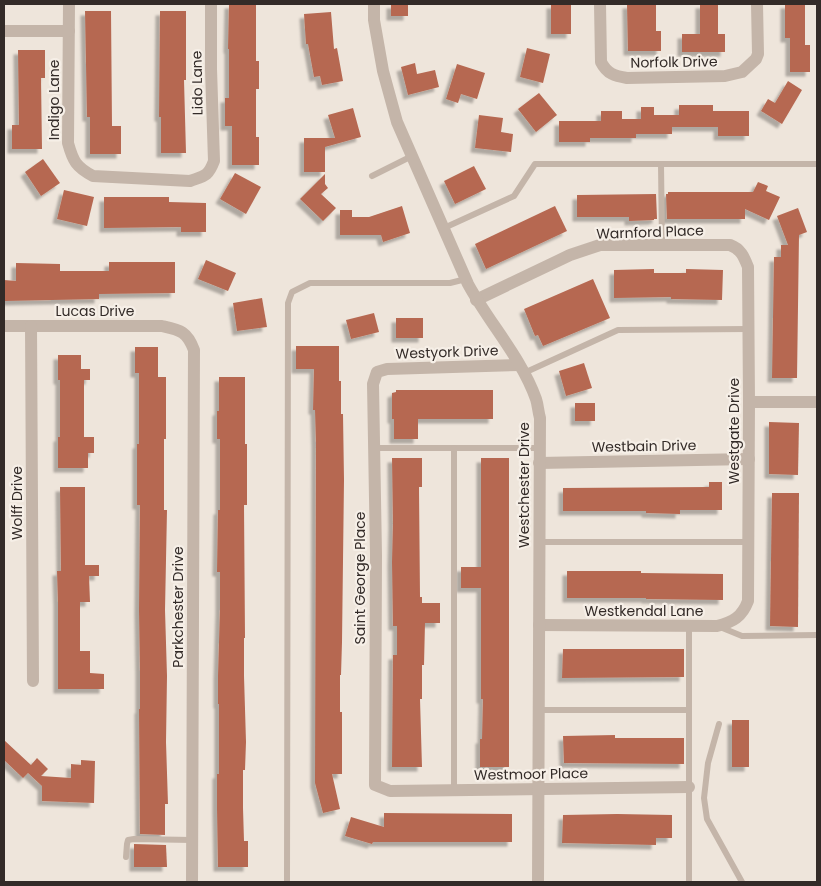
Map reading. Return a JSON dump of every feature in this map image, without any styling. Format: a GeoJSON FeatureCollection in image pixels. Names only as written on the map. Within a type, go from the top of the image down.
{"type":"FeatureCollection","features":[{"type":"Feature","properties":{"kind":"street","name":"Indigo Lane"},"geometry":{"type":"LineString","coordinates":[[69,4],[68,143],[72,157],[81,170],[93,176],[190,181],[204,176],[210,171],[214,162]]}},
{"type":"Feature","properties":{"kind":"street","name":"Lido Lane"},"geometry":{"type":"LineString","coordinates":[[211,4],[214,162]]}},
{"type":"Feature","properties":{"kind":"street","name":"Westchester Drive"},"geometry":{"type":"LineString","coordinates":[[374,4],[374,20],[383,71],[397,122],[476,300],[521,369],[536,400],[540,418],[538,882]]}},
{"type":"Feature","properties":{"kind":"street","name":"Norfolk Drive"},"geometry":{"type":"LineString","coordinates":[[600,4],[601,62],[605,69],[616,76],[628,78],[725,76],[742,72],[750,66],[758,54],[757,4]]}},
{"type":"Feature","properties":{"kind":"street"},"geometry":{"type":"LineString","coordinates":[[4,31],[69,31]]}},
{"type":"Feature","properties":{"kind":"street","name":"Warnford Place"},"geometry":{"type":"LineString","coordinates":[[476,300],[570,255],[600,245],[730,245],[735,246],[743,253]]}},
{"type":"Feature","properties":{"kind":"street","name":"Westgate Drive"},"geometry":{"type":"LineString","coordinates":[[743,253],[748,267],[749,402],[748,601],[744,610]]}},
{"type":"Feature","properties":{"kind":"street","name":"Lucas Drive"},"geometry":{"type":"LineString","coordinates":[[4,326],[162,326],[176,329],[186,334]]}},
{"type":"Feature","properties":{"kind":"street","name":"Wolff Drive"},"geometry":{"type":"LineString","coordinates":[[31,326],[33,681]]}},
{"type":"Feature","properties":{"kind":"street","name":"Parkchester Drive"},"geometry":{"type":"LineString","coordinates":[[186,334],[194,350],[192,882]]}},
{"type":"Feature","properties":{"kind":"street","name":"Westyork Drive"},"geometry":{"type":"LineString","coordinates":[[377,372],[387,369],[521,369]]}},
{"type":"Feature","properties":{"kind":"street","name":"Saint George Place"},"geometry":{"type":"LineString","coordinates":[[375,785],[376,555],[372,384],[377,372]]}},
{"type":"Feature","properties":{"kind":"street"},"geometry":{"type":"LineString","coordinates":[[749,402],[817,402]]}},
{"type":"Feature","properties":{"kind":"street","name":"Westbain Drive"},"geometry":{"type":"LineString","coordinates":[[540,463],[749,459]]}},
{"type":"Feature","properties":{"kind":"street","name":"Westkendal Lane"},"geometry":{"type":"LineString","coordinates":[[539,625],[717,626],[728,624],[744,610]]}},
{"type":"Feature","properties":{"kind":"street","name":"Westmoor Place"},"geometry":{"type":"LineString","coordinates":[[375,785],[390,791],[689,788]]}},
{"type":"Feature","properties":{"kind":"lane"},"geometry":{"type":"LineString","coordinates":[[372,176],[412,156]]}},
{"type":"Feature","properties":{"kind":"lane"},"geometry":{"type":"LineString","coordinates":[[444,228],[514,196],[535,164],[817,164]]}},
{"type":"Feature","properties":{"kind":"lane"},"geometry":{"type":"LineString","coordinates":[[661,164],[662,245]]}},
{"type":"Feature","properties":{"kind":"lane"},"geometry":{"type":"LineString","coordinates":[[287,882],[288,303],[292,292],[310,283],[450,283],[466,279]]}},
{"type":"Feature","properties":{"kind":"lane"},"geometry":{"type":"LineString","coordinates":[[521,369],[618,330],[748,329]]}},
{"type":"Feature","properties":{"kind":"lane"},"geometry":{"type":"LineString","coordinates":[[374,448],[540,448]]}},
{"type":"Feature","properties":{"kind":"lane"},"geometry":{"type":"LineString","coordinates":[[454,448],[454,790]]}},
{"type":"Feature","properties":{"kind":"lane"},"geometry":{"type":"LineString","coordinates":[[539,542],[748,542]]}},
{"type":"Feature","properties":{"kind":"lane"},"geometry":{"type":"LineString","coordinates":[[689,626],[689,882]]}},
{"type":"Feature","properties":{"kind":"lane"},"geometry":{"type":"LineString","coordinates":[[717,626],[742,636],[817,635]]}},
{"type":"Feature","properties":{"kind":"lane"},"geometry":{"type":"LineString","coordinates":[[538,710],[689,710]]}},
{"type":"Feature","properties":{"kind":"lane"},"geometry":{"type":"LineString","coordinates":[[719,724],[708,763],[704,798],[707,819],[742,882]]}},
{"type":"Feature","properties":{"kind":"lane"},"geometry":{"type":"LineString","coordinates":[[126,857],[128,840],[134,838],[192,840]]}},
{"type":"Feature","properties":{"kind":"building"},"geometry":{"type":"Polygon","coordinates":[[[229,4],[256,4],[256,61],[259,61],[259,89],[256,89],[256,137],[259,137],[259,165],[232,165],[232,126],[225,126],[225,98],[229,98],[229,4]]]}},
{"type":"Feature","properties":{"kind":"building"},"geometry":{"type":"Polygon","coordinates":[[[391,4],[408,4],[408,16],[391,16],[391,4]]]}},
{"type":"Feature","properties":{"kind":"building"},"geometry":{"type":"Polygon","coordinates":[[[551,4],[571,4],[571,34],[551,34],[551,4]]]}},
{"type":"Feature","properties":{"kind":"building"},"geometry":{"type":"Polygon","coordinates":[[[627,4],[656,4],[656,31],[661,31],[661,51],[628,51],[627,4]]]}},
{"type":"Feature","properties":{"kind":"building"},"geometry":{"type":"Polygon","coordinates":[[[700,4],[718,4],[718,34],[725,34],[725,52],[682,52],[682,34],[700,34],[700,4]]]}},
{"type":"Feature","properties":{"kind":"building"},"geometry":{"type":"Polygon","coordinates":[[[785,4],[805,4],[805,45],[810,45],[810,72],[790,72],[790,38],[785,38],[785,4]]]}},
{"type":"Feature","properties":{"kind":"building"},"geometry":{"type":"Polygon","coordinates":[[[85,11],[111,11],[112,126],[121,126],[121,154],[90,154],[90,117],[87,117],[85,11]]]}},
{"type":"Feature","properties":{"kind":"building"},"geometry":{"type":"Polygon","coordinates":[[[160,11],[186,11],[186,80],[184,80],[186,153],[161,153],[161,117],[159,117],[160,11]]]}},
{"type":"Feature","properties":{"kind":"building"},"geometry":{"type":"Polygon","coordinates":[[[331,12],[334,49],[337,48],[343,81],[322,85],[320,76],[314,77],[308,44],[306,44],[304,14],[331,12]]]}},
{"type":"Feature","properties":{"kind":"building"},"geometry":{"type":"Polygon","coordinates":[[[527,48],[550,54],[543,83],[520,77],[527,48]]]}},
{"type":"Feature","properties":{"kind":"building"},"geometry":{"type":"Polygon","coordinates":[[[18,50],[45,50],[45,78],[41,78],[42,149],[12,149],[12,125],[19,125],[18,50]]]}},
{"type":"Feature","properties":{"kind":"building"},"geometry":{"type":"Polygon","coordinates":[[[415,63],[417,74],[435,70],[439,87],[408,95],[401,67],[415,63]]]}},
{"type":"Feature","properties":{"kind":"building"},"geometry":{"type":"Polygon","coordinates":[[[457,64],[485,73],[477,99],[461,94],[458,103],[446,99],[457,64]]]}},
{"type":"Feature","properties":{"kind":"building"},"geometry":{"type":"Polygon","coordinates":[[[788,81],[802,90],[782,124],[761,111],[768,99],[775,103],[788,81]]]}},
{"type":"Feature","properties":{"kind":"building"},"geometry":{"type":"Polygon","coordinates":[[[539,93],[557,115],[536,132],[518,109],[539,93]]]}},
{"type":"Feature","properties":{"kind":"building"},"geometry":{"type":"Polygon","coordinates":[[[679,105],[713,105],[713,111],[749,111],[749,136],[718,136],[718,127],[672,127],[672,134],[636,134],[636,138],[590,138],[590,142],[559,142],[559,121],[601,121],[601,111],[622,111],[622,119],[641,119],[641,107],[654,107],[654,115],[679,115],[679,105]]]}},
{"type":"Feature","properties":{"kind":"building"},"geometry":{"type":"Polygon","coordinates":[[[353,108],[361,137],[325,147],[325,172],[304,172],[304,138],[335,138],[328,115],[353,108]]]}},
{"type":"Feature","properties":{"kind":"building"},"geometry":{"type":"Polygon","coordinates":[[[479,115],[503,118],[501,132],[513,134],[511,152],[475,148],[479,115]]]}},
{"type":"Feature","properties":{"kind":"building"},"geometry":{"type":"Polygon","coordinates":[[[43,159],[60,183],[41,196],[25,172],[43,159]]]}},
{"type":"Feature","properties":{"kind":"building"},"geometry":{"type":"Polygon","coordinates":[[[474,166],[486,189],[455,204],[444,181],[474,166]]]}},
{"type":"Feature","properties":{"kind":"building"},"geometry":{"type":"Polygon","coordinates":[[[235,173],[261,187],[246,214],[220,199],[235,173]]]}},
{"type":"Feature","properties":{"kind":"building"},"geometry":{"type":"Polygon","coordinates":[[[325,174],[325,184],[328,188],[321,194],[336,208],[323,221],[300,199],[325,174]]]}},
{"type":"Feature","properties":{"kind":"building"},"geometry":{"type":"Polygon","coordinates":[[[758,182],[768,186],[766,191],[780,197],[769,220],[745,209],[745,219],[667,219],[666,194],[668,192],[753,192],[758,182]]]}},
{"type":"Feature","properties":{"kind":"building"},"geometry":{"type":"Polygon","coordinates":[[[64,190],[94,197],[87,226],[57,219],[64,190]]]}},
{"type":"Feature","properties":{"kind":"building"},"geometry":{"type":"Polygon","coordinates":[[[656,194],[657,219],[654,220],[629,221],[629,217],[577,217],[577,195],[656,194]]]}},
{"type":"Feature","properties":{"kind":"building"},"geometry":{"type":"Polygon","coordinates":[[[104,197],[169,197],[169,202],[206,203],[206,232],[181,232],[181,227],[104,228],[104,197]]]}},
{"type":"Feature","properties":{"kind":"building"},"geometry":{"type":"Polygon","coordinates":[[[402,206],[410,233],[383,242],[381,235],[340,235],[340,210],[352,210],[352,217],[369,217],[402,206]]]}},
{"type":"Feature","properties":{"kind":"building"},"geometry":{"type":"Polygon","coordinates":[[[555,206],[567,231],[486,269],[475,244],[555,206]]]}},
{"type":"Feature","properties":{"kind":"building"},"geometry":{"type":"Polygon","coordinates":[[[798,208],[807,232],[799,235],[797,378],[772,378],[774,257],[781,257],[781,245],[788,245],[777,216],[798,208]]]}},
{"type":"Feature","properties":{"kind":"building"},"geometry":{"type":"Polygon","coordinates":[[[206,260],[236,273],[228,291],[198,279],[206,260]]]}},
{"type":"Feature","properties":{"kind":"building"},"geometry":{"type":"Polygon","coordinates":[[[109,262],[175,262],[175,293],[99,294],[99,299],[4,301],[4,280],[16,281],[16,263],[60,264],[60,271],[109,271],[109,262]]]}},
{"type":"Feature","properties":{"kind":"building"},"geometry":{"type":"Polygon","coordinates":[[[654,269],[654,273],[686,273],[686,269],[723,270],[722,300],[671,299],[671,297],[614,298],[614,270],[654,269]]]}},
{"type":"Feature","properties":{"kind":"building"},"geometry":{"type":"Polygon","coordinates":[[[593,279],[610,318],[543,346],[538,335],[535,336],[524,309],[593,279]]]}},
{"type":"Feature","properties":{"kind":"building"},"geometry":{"type":"Polygon","coordinates":[[[262,298],[267,327],[237,331],[233,303],[262,298]]]}},
{"type":"Feature","properties":{"kind":"building"},"geometry":{"type":"Polygon","coordinates":[[[374,313],[379,332],[351,339],[346,320],[374,313]]]}},
{"type":"Feature","properties":{"kind":"building"},"geometry":{"type":"Polygon","coordinates":[[[396,318],[423,318],[423,338],[396,338],[396,318]]]}},
{"type":"Feature","properties":{"kind":"building"},"geometry":{"type":"Polygon","coordinates":[[[296,346],[339,346],[339,381],[341,381],[341,414],[343,414],[344,480],[340,675],[342,774],[332,774],[340,809],[323,813],[315,783],[316,443],[315,410],[313,410],[314,369],[296,369],[296,346]]]}},
{"type":"Feature","properties":{"kind":"building"},"geometry":{"type":"Polygon","coordinates":[[[135,347],[158,347],[158,377],[166,377],[164,510],[167,510],[165,610],[168,804],[165,804],[165,835],[140,834],[140,505],[137,505],[139,373],[135,373],[135,347]]]}},
{"type":"Feature","properties":{"kind":"building"},"geometry":{"type":"Polygon","coordinates":[[[58,355],[81,355],[81,369],[90,369],[90,380],[84,380],[84,437],[94,437],[94,453],[88,453],[88,468],[58,468],[60,380],[58,380],[58,355]]]}},
{"type":"Feature","properties":{"kind":"building"},"geometry":{"type":"Polygon","coordinates":[[[584,363],[592,388],[566,396],[559,371],[584,363]]]}},
{"type":"Feature","properties":{"kind":"building"},"geometry":{"type":"Polygon","coordinates":[[[219,377],[245,377],[247,505],[244,505],[244,676],[246,742],[245,770],[243,770],[243,808],[244,841],[248,841],[248,867],[218,867],[217,774],[219,774],[220,572],[217,572],[218,510],[220,510],[220,439],[217,439],[217,411],[219,411],[219,377]]]}},
{"type":"Feature","properties":{"kind":"building"},"geometry":{"type":"Polygon","coordinates":[[[396,390],[493,390],[493,419],[418,419],[418,439],[394,439],[392,393],[396,392],[396,390]]]}},
{"type":"Feature","properties":{"kind":"building"},"geometry":{"type":"Polygon","coordinates":[[[575,403],[595,403],[595,421],[575,421],[575,403]]]}},
{"type":"Feature","properties":{"kind":"building"},"geometry":{"type":"Polygon","coordinates":[[[769,422],[799,423],[798,475],[769,474],[769,422]]]}},
{"type":"Feature","properties":{"kind":"building"},"geometry":{"type":"Polygon","coordinates":[[[392,458],[422,458],[422,487],[419,487],[420,597],[422,597],[422,603],[440,603],[440,623],[425,623],[422,699],[420,699],[422,767],[392,767],[393,655],[397,655],[397,626],[393,626],[392,458]]]}},
{"type":"Feature","properties":{"kind":"building"},"geometry":{"type":"Polygon","coordinates":[[[481,458],[509,458],[509,767],[480,767],[483,699],[481,699],[481,588],[461,588],[461,567],[481,567],[481,458]]]}},
{"type":"Feature","properties":{"kind":"building"},"geometry":{"type":"Polygon","coordinates":[[[709,482],[722,482],[722,510],[680,510],[680,514],[646,513],[646,511],[563,511],[563,488],[709,487],[709,482]]]}},
{"type":"Feature","properties":{"kind":"building"},"geometry":{"type":"Polygon","coordinates":[[[60,487],[85,487],[85,565],[99,565],[99,576],[89,576],[90,602],[80,602],[80,651],[90,651],[90,673],[104,674],[104,689],[58,689],[57,571],[61,571],[60,487]]]}},
{"type":"Feature","properties":{"kind":"building"},"geometry":{"type":"Polygon","coordinates":[[[772,493],[799,493],[798,627],[770,626],[772,493]]]}},
{"type":"Feature","properties":{"kind":"building"},"geometry":{"type":"Polygon","coordinates":[[[567,571],[723,574],[723,600],[567,598],[567,571]]]}},
{"type":"Feature","properties":{"kind":"building"},"geometry":{"type":"Polygon","coordinates":[[[563,649],[684,649],[684,677],[562,678],[563,649]]]}},
{"type":"Feature","properties":{"kind":"building"},"geometry":{"type":"Polygon","coordinates":[[[732,720],[749,720],[749,767],[732,767],[732,720]]]}},
{"type":"Feature","properties":{"kind":"building"},"geometry":{"type":"Polygon","coordinates":[[[615,735],[615,738],[684,738],[684,764],[564,763],[563,736],[615,735]]]}},
{"type":"Feature","properties":{"kind":"building"},"geometry":{"type":"Polygon","coordinates":[[[4,740],[31,765],[37,758],[48,769],[41,776],[71,778],[71,764],[81,765],[81,760],[95,761],[94,803],[42,801],[42,786],[28,773],[23,778],[4,760],[4,740]]]}},
{"type":"Feature","properties":{"kind":"building"},"geometry":{"type":"Polygon","coordinates":[[[384,813],[512,814],[512,842],[373,842],[372,844],[345,836],[351,817],[384,827],[384,813]]]}},
{"type":"Feature","properties":{"kind":"building"},"geometry":{"type":"Polygon","coordinates":[[[563,815],[672,815],[672,838],[656,838],[656,845],[562,843],[563,815]]]}},
{"type":"Feature","properties":{"kind":"building"},"geometry":{"type":"Polygon","coordinates":[[[134,844],[166,845],[167,867],[134,867],[134,844]]]}}]}
